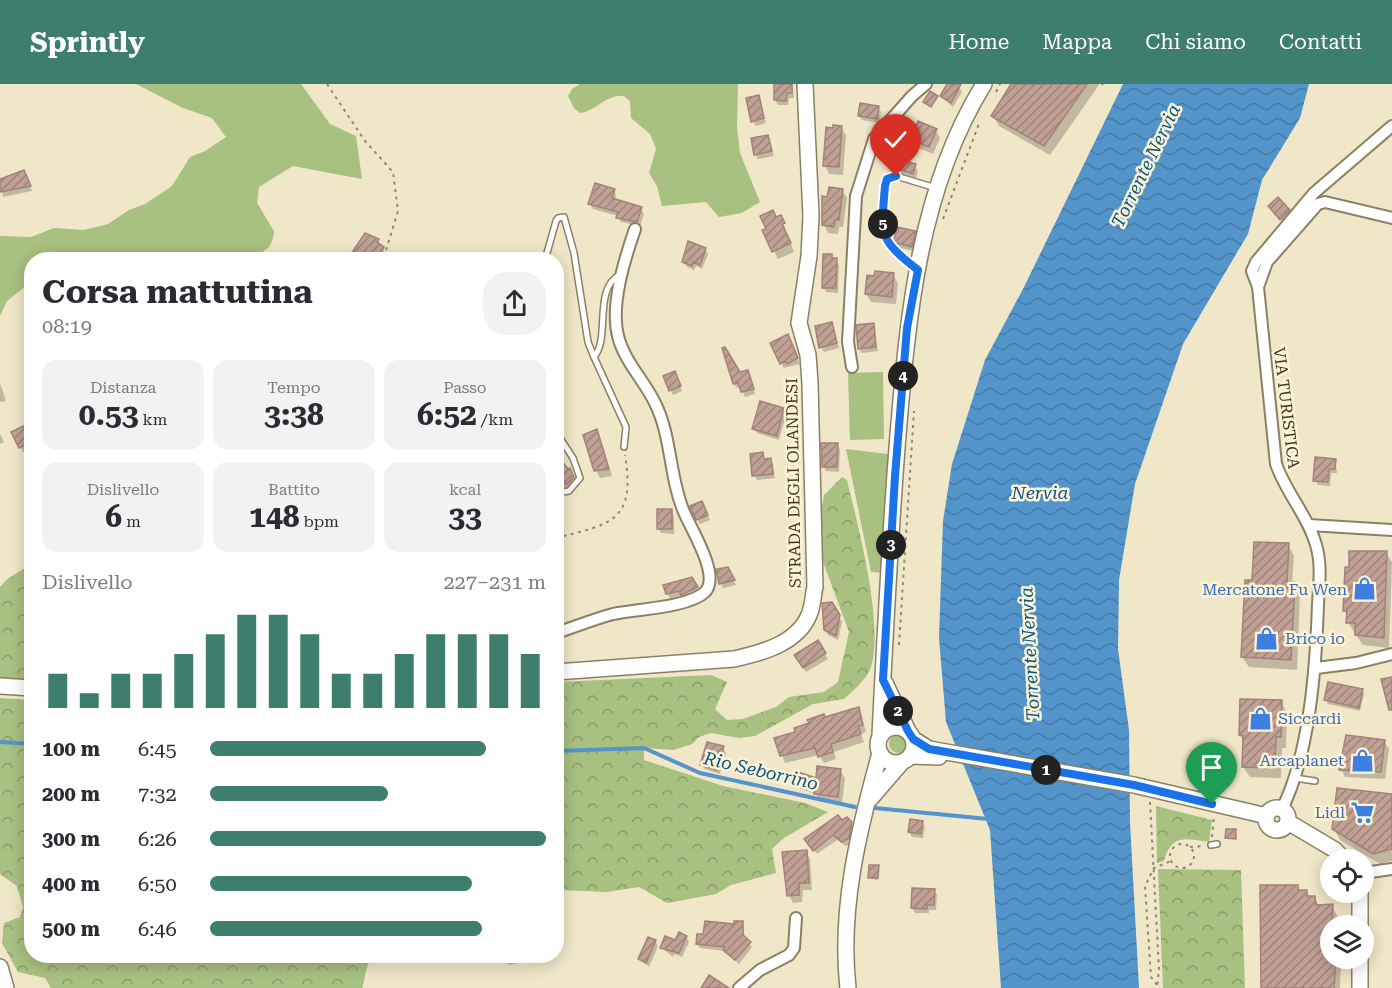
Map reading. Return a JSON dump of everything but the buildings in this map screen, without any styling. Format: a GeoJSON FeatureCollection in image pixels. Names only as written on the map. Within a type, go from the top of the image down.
{"type":"FeatureCollection","features":[{"type":"Feature","properties":{"kind":"main road","name":"STRADA DEGLI OLANDESI"},"geometry":{"type":"LineString","coordinates":[[564,671],[734,659],[752,655],[784,642],[800,628],[809,615],[815,586],[810,383],[808,356],[799,323],[809,256],[811,216],[806,84]]}},
{"type":"Feature","properties":{"kind":"main road"},"geometry":{"type":"LineString","coordinates":[[848,988],[847,901],[866,804],[880,753],[905,351],[918,270],[936,188],[951,150],[988,90]]}},
{"type":"Feature","properties":{"kind":"main road"},"geometry":{"type":"LineString","coordinates":[[866,804],[906,759],[911,735],[883,680]]}},
{"type":"Feature","properties":{"kind":"main road"},"geometry":{"type":"LineString","coordinates":[[0,686],[24,688]]}},
{"type":"Feature","properties":{"kind":"main road"},"geometry":{"type":"LineString","coordinates":[[880,735],[893,726],[911,735],[929,752]]}},
{"type":"Feature","properties":{"kind":"main road"},"geometry":{"type":"LineString","coordinates":[[880,753],[887,761],[906,759],[929,752],[1149,790],[1267,816],[1271,810],[1285,815],[1334,849]]}},
{"type":"Feature","properties":{"kind":"main road"},"geometry":{"type":"LineString","coordinates":[[0,967],[6,988]]}},
{"type":"Feature","properties":{"kind":"main road"},"geometry":{"type":"LineString","coordinates":[[1360,969],[1360,988]]}},
{"type":"Feature","properties":{"kind":"street"},"geometry":{"type":"LineString","coordinates":[[852,367],[848,342],[856,196],[874,139],[912,96],[926,84]]}},
{"type":"Feature","properties":{"kind":"street","name":"VIA TURISTICA"},"geometry":{"type":"LineString","coordinates":[[1285,815],[1316,668],[1320,560],[1309,525],[1281,479],[1276,464],[1258,287],[1252,271],[1256,262],[1285,225],[1314,193],[1392,126]]}},
{"type":"Feature","properties":{"kind":"street","name":"VIA TURISTICA"},"geometry":{"type":"LineString","coordinates":[[1258,287],[1267,262],[1318,204],[1324,202],[1392,218]]}},
{"type":"Feature","properties":{"kind":"street"},"geometry":{"type":"LineString","coordinates":[[564,630],[611,615],[691,599],[705,591],[710,583],[709,568],[704,554],[676,495],[664,429],[655,403],[631,366],[617,335],[622,274],[635,229]]}},
{"type":"Feature","properties":{"kind":"street"},"geometry":{"type":"LineString","coordinates":[[1309,525],[1392,530]]}},
{"type":"Feature","properties":{"kind":"street"},"geometry":{"type":"LineString","coordinates":[[1316,668],[1356,663],[1392,654]]}},
{"type":"Feature","properties":{"kind":"street"},"geometry":{"type":"LineString","coordinates":[[1374,872],[1392,869]]}},
{"type":"Feature","properties":{"kind":"street"},"geometry":{"type":"LineString","coordinates":[[739,988],[760,970],[789,955],[794,948],[796,918]]}},
{"type":"Feature","properties":{"kind":"lane"},"geometry":{"type":"LineString","coordinates":[[918,270],[893,250],[883,237],[885,186],[887,179],[896,176],[936,188]]}},
{"type":"Feature","properties":{"kind":"lane"},"geometry":{"type":"LineString","coordinates":[[546,252],[556,219],[564,217],[568,223],[574,253],[588,342],[626,427],[624,447]]}},
{"type":"Feature","properties":{"kind":"lane"},"geometry":{"type":"LineString","coordinates":[[594,357],[600,351],[601,325],[609,288],[612,280],[622,274]]}},
{"type":"Feature","properties":{"kind":"lane"},"geometry":{"type":"LineString","coordinates":[[564,444],[573,458],[580,478],[569,491],[564,492]]}},
{"type":"Feature","properties":{"kind":"lane"},"geometry":{"type":"LineString","coordinates":[[1294,778],[1315,781]]}},
{"type":"Feature","properties":{"kind":"path"},"geometry":{"type":"LineString","coordinates":[[327,84],[365,141],[393,172],[398,212],[386,252]]}},
{"type":"Feature","properties":{"kind":"path"},"geometry":{"type":"LineString","coordinates":[[988,90],[1000,84]]}},
{"type":"Feature","properties":{"kind":"path"},"geometry":{"type":"LineString","coordinates":[[942,222],[982,116]]}},
{"type":"Feature","properties":{"kind":"path"},"geometry":{"type":"LineString","coordinates":[[899,648],[915,400]]}},
{"type":"Feature","properties":{"kind":"path"},"geometry":{"type":"LineString","coordinates":[[564,536],[596,529],[611,522],[620,511],[626,495],[628,475],[624,447]]}},
{"type":"Feature","properties":{"kind":"path"},"geometry":{"type":"LineString","coordinates":[[1157,987],[1159,970],[1150,800],[1160,802]]}},
{"type":"Feature","properties":{"kind":"path"},"geometry":{"type":"LineString","coordinates":[[1190,847],[1194,855],[1189,865],[1181,867],[1172,861],[1170,854],[1177,845],[1184,844],[1190,847],[1214,845],[1214,823]]}},
{"type":"Feature","properties":{"kind":"path"},"geometry":{"type":"LineString","coordinates":[[1157,987],[1151,977],[1145,886],[1154,868],[1172,861]]}},
{"type":"Feature","properties":{"kind":"green space"},"geometry":{"type":"Polygon","coordinates":[[[136,84],[301,84],[330,124],[356,136],[362,179],[293,166],[259,187],[257,203],[274,231],[269,247],[262,252],[24,252],[24,288],[7,301],[0,316],[0,236],[31,237],[54,228],[84,230],[108,224],[172,186],[190,157],[205,151],[226,137],[212,118],[183,108],[136,84]]]}},
{"type":"Feature","properties":{"kind":"green space"},"geometry":{"type":"Polygon","coordinates":[[[580,84],[738,84],[737,127],[740,153],[760,202],[742,213],[719,217],[706,202],[662,206],[657,186],[649,173],[656,149],[650,134],[631,118],[630,101],[624,96],[618,96],[580,113],[574,108],[568,96],[572,89],[580,84]]]}},
{"type":"Feature","properties":{"kind":"green space"},"geometry":{"type":"Polygon","coordinates":[[[883,372],[884,439],[850,440],[848,373],[883,372]]]}},
{"type":"Feature","properties":{"kind":"green space"},"geometry":{"type":"Polygon","coordinates":[[[846,449],[888,454],[883,573],[871,572],[846,449]]]}},
{"type":"Feature","properties":{"kind":"green space"},"geometry":{"type":"Polygon","coordinates":[[[842,477],[847,480],[872,600],[874,648],[871,667],[866,676],[844,699],[813,704],[755,736],[739,738],[711,733],[699,737],[692,744],[674,750],[644,748],[644,760],[723,786],[805,803],[828,812],[784,838],[772,849],[776,873],[731,885],[716,894],[667,903],[639,887],[607,892],[564,890],[564,682],[711,675],[727,682],[715,709],[727,720],[743,719],[776,707],[789,697],[824,692],[838,682],[849,632],[822,559],[821,511],[824,495],[842,477]]]}},
{"type":"Feature","properties":{"kind":"green space"},"geometry":{"type":"Polygon","coordinates":[[[24,568],[24,682],[0,679],[0,587],[6,580],[24,568]]]}},
{"type":"Feature","properties":{"kind":"green space"},"geometry":{"type":"Polygon","coordinates":[[[0,698],[24,700],[24,963],[368,963],[362,988],[51,988],[45,978],[18,972],[2,943],[4,923],[20,917],[23,907],[17,886],[0,874],[0,698]]]}},
{"type":"Feature","properties":{"kind":"green space"},"geometry":{"type":"Polygon","coordinates":[[[898,735],[904,738],[907,744],[904,750],[898,753],[892,750],[889,744],[892,738],[898,735]]]}},
{"type":"Feature","properties":{"kind":"green space"},"geometry":{"type":"Polygon","coordinates":[[[1156,806],[1212,820],[1209,842],[1186,839],[1175,842],[1167,852],[1164,861],[1157,863],[1156,806]]]}},
{"type":"Feature","properties":{"kind":"green space"},"geometry":{"type":"Polygon","coordinates":[[[1158,869],[1241,870],[1245,988],[1163,988],[1158,869]]]}},
{"type":"Feature","properties":{"kind":"water","name":"Nervia"},"geometry":{"type":"Polygon","coordinates":[[[1123,84],[1309,84],[1300,118],[1262,180],[1248,234],[1183,344],[1135,484],[1119,580],[1118,649],[1129,730],[1130,822],[1139,988],[1001,988],[990,830],[946,722],[939,638],[943,521],[952,464],[985,360],[1024,287],[1123,84]]]}},
{"type":"Feature","properties":{"kind":"waterway","name":"Rio Seborrino"},"geometry":{"type":"LineString","coordinates":[[0,742],[24,744]]}},
{"type":"Feature","properties":{"kind":"waterway","name":"Rio Seborrino"},"geometry":{"type":"LineString","coordinates":[[564,751],[644,748],[700,773],[855,807]]}},
{"type":"Feature","properties":{"kind":"waterway"},"geometry":{"type":"LineString","coordinates":[[875,808],[988,819]]}},
{"type":"Feature","properties":{"kind":"place","name":"Mercatone Fu Wen"},"geometry":{"type":"Point","coordinates":[1365,589]}},
{"type":"Feature","properties":{"kind":"place","name":"Brico io"},"geometry":{"type":"Point","coordinates":[1267,638]}},
{"type":"Feature","properties":{"kind":"place","name":"Siccardi"},"geometry":{"type":"Point","coordinates":[1260,718]}},
{"type":"Feature","properties":{"kind":"place","name":"Arcaplanet"},"geometry":{"type":"Point","coordinates":[1362,760]}},
{"type":"Feature","properties":{"kind":"place","name":"Lidl"},"geometry":{"type":"Point","coordinates":[1363,812]}},
{"type":"Feature","properties":{"kind":"route"},"geometry":{"type":"LineString","coordinates":[[896,176],[887,179],[885,186],[883,237],[893,250],[918,270],[907,328],[895,476],[883,680],[908,731],[913,739],[929,749],[1134,785],[1212,804]]}},
{"type":"Feature","properties":{"kind":"water label","name":"Torrente Nervia"},"geometry":{"type":"Point","coordinates":[1146,166]}},
{"type":"Feature","properties":{"kind":"water label","name":"Torrente Nervia"},"geometry":{"type":"Point","coordinates":[1030,654]}}]}
